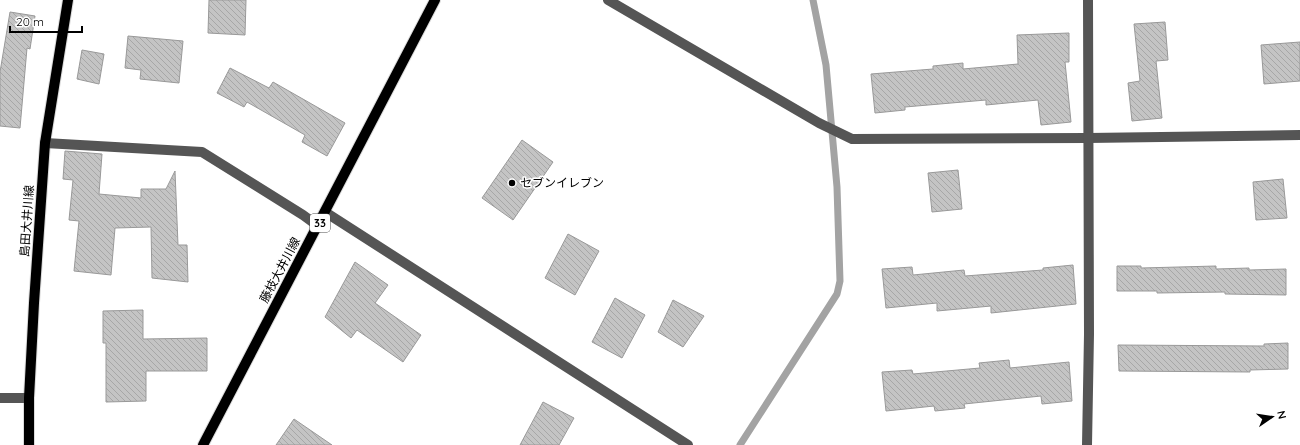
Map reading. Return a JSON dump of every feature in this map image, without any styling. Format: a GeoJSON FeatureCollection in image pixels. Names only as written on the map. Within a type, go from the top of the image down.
{"type":"FeatureCollection","features":[{"type":"Feature","properties":{"kind":"main road","name":"島田大井川線"},"geometry":{"type":"LineString","coordinates":[[29,445],[29,398],[45,143],[68,0]]}},
{"type":"Feature","properties":{"kind":"main road","name":"藤枝大井川線"},"geometry":{"type":"LineString","coordinates":[[203,445],[435,0]]}},
{"type":"Feature","properties":{"kind":"street"},"geometry":{"type":"LineString","coordinates":[[608,0],[819,123],[852,139],[1300,135]]}},
{"type":"Feature","properties":{"kind":"street"},"geometry":{"type":"LineString","coordinates":[[1087,445],[1089,334],[1088,0]]}},
{"type":"Feature","properties":{"kind":"street"},"geometry":{"type":"LineString","coordinates":[[45,143],[202,152],[303,215],[318,226]]}},
{"type":"Feature","properties":{"kind":"street"},"geometry":{"type":"LineString","coordinates":[[325,212],[688,445]]}},
{"type":"Feature","properties":{"kind":"street"},"geometry":{"type":"LineString","coordinates":[[0,398],[29,398]]}},
{"type":"Feature","properties":{"kind":"building"},"geometry":{"type":"Polygon","coordinates":[[[209,0],[246,0],[245,35],[208,33],[209,0]]]}},
{"type":"Feature","properties":{"kind":"building"},"geometry":{"type":"Polygon","coordinates":[[[10,12],[35,16],[30,49],[27,48],[20,128],[0,126],[0,72],[10,12]]]}},
{"type":"Feature","properties":{"kind":"building"},"geometry":{"type":"Polygon","coordinates":[[[1165,22],[1168,60],[1156,61],[1162,118],[1132,121],[1128,83],[1140,81],[1134,24],[1165,22]]]}},
{"type":"Feature","properties":{"kind":"building"},"geometry":{"type":"Polygon","coordinates":[[[1069,33],[1069,62],[1065,62],[1071,122],[1041,125],[1038,100],[986,105],[986,100],[905,107],[905,110],[875,113],[871,74],[933,69],[933,66],[963,63],[963,69],[1018,64],[1017,35],[1069,33]]]}},
{"type":"Feature","properties":{"kind":"building"},"geometry":{"type":"Polygon","coordinates":[[[128,36],[183,41],[179,83],[140,79],[141,70],[125,68],[128,36]]]}},
{"type":"Feature","properties":{"kind":"building"},"geometry":{"type":"Polygon","coordinates":[[[1300,42],[1300,81],[1264,84],[1261,45],[1300,42]]]}},
{"type":"Feature","properties":{"kind":"building"},"geometry":{"type":"Polygon","coordinates":[[[82,50],[104,54],[99,84],[77,79],[82,50]]]}},
{"type":"Feature","properties":{"kind":"building"},"geometry":{"type":"Polygon","coordinates":[[[230,68],[269,88],[273,82],[345,123],[327,156],[302,142],[305,135],[247,102],[244,107],[217,93],[230,68]]]}},
{"type":"Feature","properties":{"kind":"building"},"geometry":{"type":"Polygon","coordinates":[[[522,140],[553,162],[513,220],[482,198],[522,140]]]}},
{"type":"Feature","properties":{"kind":"building"},"geometry":{"type":"Polygon","coordinates":[[[65,151],[102,154],[99,194],[141,198],[141,189],[166,189],[175,171],[178,245],[187,245],[188,282],[152,278],[151,227],[115,228],[111,275],[74,271],[79,221],[69,220],[73,180],[63,179],[65,151]]]}},
{"type":"Feature","properties":{"kind":"building"},"geometry":{"type":"Polygon","coordinates":[[[958,170],[962,209],[932,212],[928,173],[958,170]]]}},
{"type":"Feature","properties":{"kind":"building"},"geometry":{"type":"Polygon","coordinates":[[[1283,179],[1287,218],[1256,220],[1253,182],[1283,179]]]}},
{"type":"Feature","properties":{"kind":"building"},"geometry":{"type":"Polygon","coordinates":[[[568,234],[599,251],[575,295],[545,278],[568,234]]]}},
{"type":"Feature","properties":{"kind":"building"},"geometry":{"type":"Polygon","coordinates":[[[355,262],[388,285],[375,303],[421,335],[403,362],[357,330],[351,338],[325,317],[355,262]]]}},
{"type":"Feature","properties":{"kind":"building"},"geometry":{"type":"Polygon","coordinates":[[[1073,265],[1076,304],[991,313],[991,306],[937,311],[937,303],[886,308],[882,269],[912,267],[913,275],[964,270],[965,276],[1043,270],[1043,268],[1073,265]]]}},
{"type":"Feature","properties":{"kind":"building"},"geometry":{"type":"Polygon","coordinates":[[[1117,266],[1141,266],[1141,268],[1216,266],[1216,269],[1286,269],[1286,295],[1225,294],[1225,292],[1157,293],[1157,291],[1117,291],[1117,266]]]}},
{"type":"Feature","properties":{"kind":"building"},"geometry":{"type":"Polygon","coordinates":[[[615,298],[645,315],[622,358],[592,342],[615,298]]]}},
{"type":"Feature","properties":{"kind":"building"},"geometry":{"type":"Polygon","coordinates":[[[673,300],[704,316],[683,347],[658,332],[673,300]]]}},
{"type":"Feature","properties":{"kind":"building"},"geometry":{"type":"Polygon","coordinates":[[[143,310],[143,339],[207,338],[207,371],[146,371],[146,401],[106,402],[106,343],[103,343],[103,311],[143,310]]]}},
{"type":"Feature","properties":{"kind":"building"},"geometry":{"type":"Polygon","coordinates":[[[1288,343],[1288,369],[1250,370],[1250,372],[1119,371],[1118,345],[1264,346],[1264,344],[1288,343]]]}},
{"type":"Feature","properties":{"kind":"building"},"geometry":{"type":"Polygon","coordinates":[[[1009,360],[1010,368],[1069,362],[1072,401],[1042,404],[1041,396],[964,404],[965,408],[935,411],[934,406],[886,411],[882,372],[912,370],[913,374],[980,368],[979,363],[1009,360]]]}},
{"type":"Feature","properties":{"kind":"building"},"geometry":{"type":"Polygon","coordinates":[[[543,402],[574,418],[559,445],[520,445],[543,402]]]}},
{"type":"Feature","properties":{"kind":"building"},"geometry":{"type":"Polygon","coordinates":[[[294,419],[332,445],[276,445],[294,419]]]}},
{"type":"Feature","properties":{"kind":"waterway"},"geometry":{"type":"LineString","coordinates":[[740,445],[837,294],[840,281],[837,187],[826,65],[813,0]]}},
{"type":"Feature","properties":{"kind":"place","name":"セブンイレブン"},"geometry":{"type":"Point","coordinates":[512,183]}}]}
